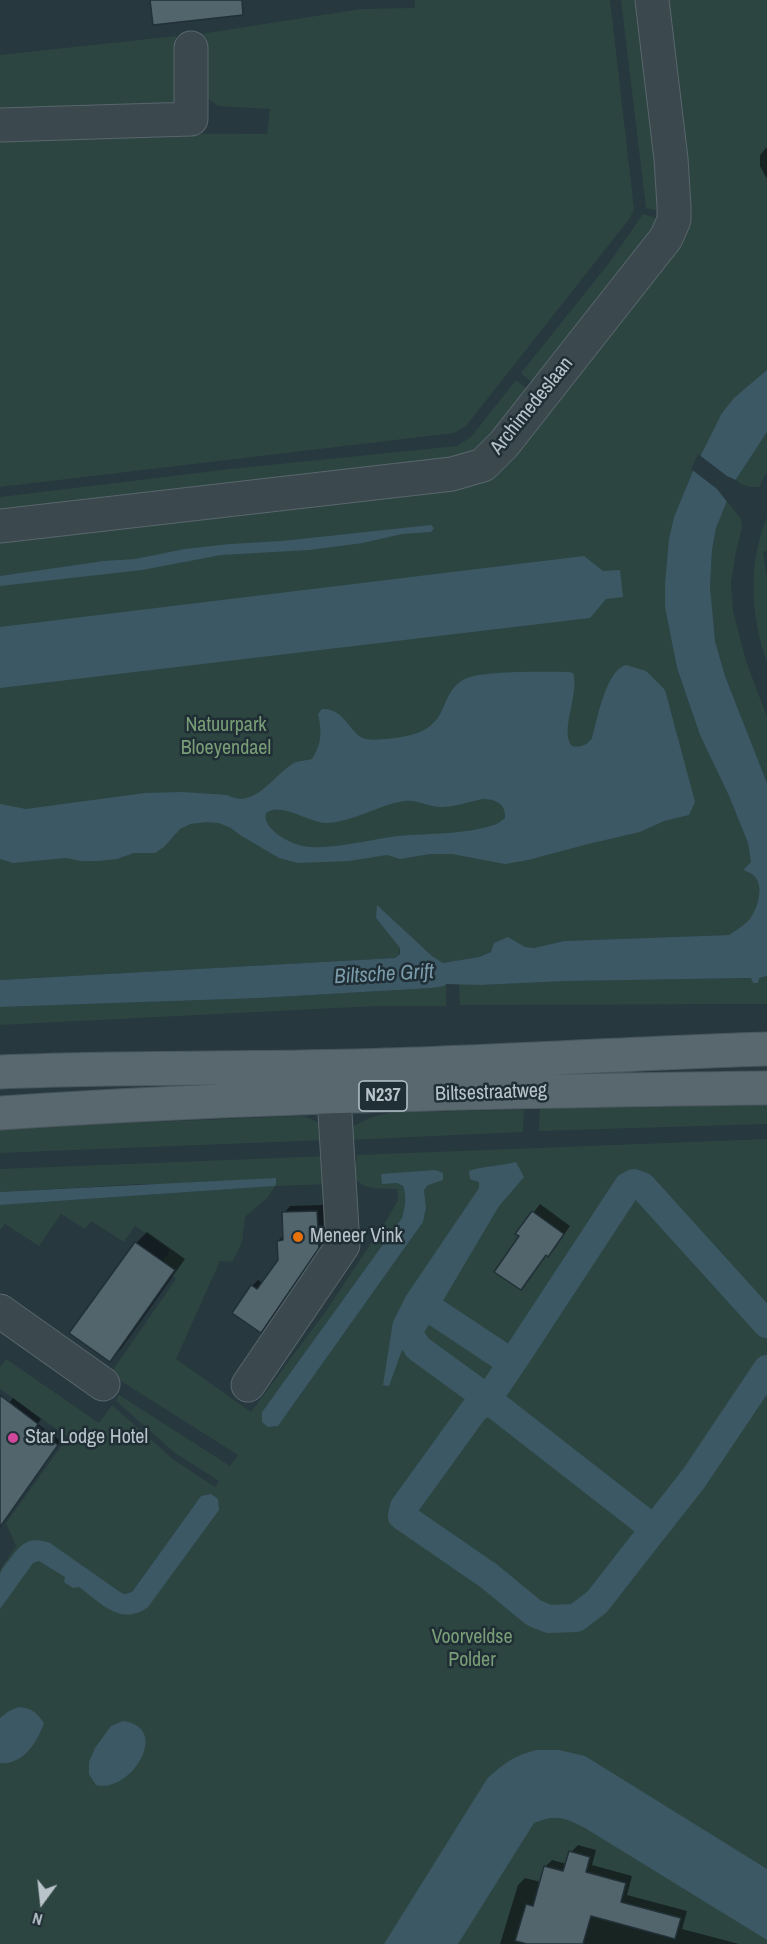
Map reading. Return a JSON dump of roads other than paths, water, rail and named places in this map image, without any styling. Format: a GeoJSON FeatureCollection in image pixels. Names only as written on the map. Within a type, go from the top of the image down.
{"type":"FeatureCollection","features":[{"type":"Feature","properties":{"kind":"main road","name":"Biltsestraatweg"},"geometry":{"type":"LineString","coordinates":[[0,1072],[58,1069],[364,1066],[767,1049]]}},
{"type":"Feature","properties":{"kind":"main road","name":"Biltsestraatweg"},"geometry":{"type":"LineString","coordinates":[[0,1113],[334,1097],[767,1088]]}},
{"type":"Feature","properties":{"kind":"street","name":"Archimedeslaan"},"geometry":{"type":"LineString","coordinates":[[0,526],[452,474],[483,465],[504,444],[659,247],[674,220],[671,159],[652,0]]}},
{"type":"Feature","properties":{"kind":"street"},"geometry":{"type":"LineString","coordinates":[[0,125],[191,119],[191,48]]}},
{"type":"Feature","properties":{"kind":"street"},"geometry":{"type":"LineString","coordinates":[[248,1385],[343,1245],[334,1097]]}},
{"type":"Feature","properties":{"kind":"street"},"geometry":{"type":"LineString","coordinates":[[0,1311],[103,1384]]}},
{"type":"Feature","properties":{"kind":"water","name":"Biltsche Grift"},"geometry":{"type":"Polygon","coordinates":[[[767,370],[767,432],[735,481],[716,528],[710,587],[715,641],[725,676],[767,783],[767,976],[759,978],[758,983],[753,983],[751,978],[446,984],[432,988],[260,998],[0,1007],[0,980],[395,958],[400,954],[400,948],[376,918],[377,905],[432,956],[443,963],[479,957],[491,952],[494,943],[508,937],[525,947],[534,948],[564,941],[729,935],[749,920],[758,900],[759,885],[752,874],[744,869],[751,862],[748,843],[700,735],[677,668],[665,607],[665,583],[669,538],[674,517],[693,471],[722,413],[734,398],[767,370]]]}},
{"type":"Feature","properties":{"kind":"water"},"geometry":{"type":"Polygon","coordinates":[[[431,525],[434,528],[431,532],[402,534],[363,543],[309,550],[221,555],[142,570],[0,586],[0,576],[104,561],[135,559],[185,549],[431,525]]]}},
{"type":"Feature","properties":{"kind":"water"},"geometry":{"type":"Polygon","coordinates":[[[584,556],[603,571],[620,570],[623,597],[606,599],[590,618],[0,688],[0,627],[584,556]]]}},
{"type":"Feature","properties":{"kind":"water"},"geometry":{"type":"Polygon","coordinates":[[[626,665],[646,671],[665,690],[695,802],[689,815],[664,821],[640,832],[505,864],[452,854],[430,854],[400,859],[387,855],[349,861],[298,863],[279,858],[231,828],[219,823],[207,822],[190,824],[180,829],[164,847],[155,853],[134,853],[117,859],[97,861],[66,858],[13,863],[0,859],[0,804],[26,809],[145,793],[182,792],[246,798],[255,795],[294,763],[312,759],[319,742],[318,714],[322,709],[337,713],[360,737],[366,739],[407,736],[431,725],[438,718],[455,687],[471,677],[514,672],[573,673],[574,691],[568,731],[572,746],[581,746],[592,738],[603,697],[619,669],[626,665]],[[487,799],[441,807],[404,801],[338,822],[328,823],[279,810],[266,813],[266,819],[272,830],[291,842],[303,846],[325,847],[398,836],[458,832],[494,825],[505,818],[504,809],[499,803],[487,799]]]}},
{"type":"Feature","properties":{"kind":"water"},"geometry":{"type":"Polygon","coordinates":[[[516,1162],[524,1177],[499,1206],[415,1348],[406,1346],[402,1350],[389,1386],[383,1385],[393,1322],[406,1296],[479,1188],[479,1182],[470,1179],[469,1171],[516,1162]]]}},
{"type":"Feature","properties":{"kind":"water"},"geometry":{"type":"Polygon","coordinates":[[[435,1170],[443,1173],[443,1180],[428,1185],[424,1190],[426,1208],[423,1222],[278,1426],[268,1427],[262,1422],[262,1412],[402,1218],[405,1202],[403,1186],[397,1183],[382,1184],[381,1174],[435,1170]]]}},
{"type":"Feature","properties":{"kind":"water"},"geometry":{"type":"Polygon","coordinates":[[[276,1178],[275,1186],[0,1205],[0,1192],[276,1178]]]}},
{"type":"Feature","properties":{"kind":"water"},"geometry":{"type":"Polygon","coordinates":[[[211,1494],[218,1499],[219,1510],[148,1607],[138,1613],[120,1614],[103,1606],[79,1587],[73,1588],[64,1582],[65,1577],[39,1561],[33,1563],[0,1609],[1,1571],[18,1548],[27,1542],[37,1540],[50,1543],[120,1592],[125,1594],[132,1592],[201,1496],[211,1494]]]}},
{"type":"Feature","properties":{"kind":"water"},"geometry":{"type":"Polygon","coordinates":[[[19,1707],[34,1712],[44,1723],[28,1751],[16,1760],[0,1763],[0,1718],[19,1707]]]}},
{"type":"Feature","properties":{"kind":"water"},"geometry":{"type":"Polygon","coordinates":[[[123,1721],[137,1726],[144,1735],[145,1746],[141,1759],[122,1780],[109,1785],[96,1785],[89,1774],[89,1762],[95,1748],[111,1726],[123,1721]]]}},
{"type":"Feature","properties":{"kind":"water"},"geometry":{"type":"Polygon","coordinates":[[[536,1750],[559,1750],[585,1756],[767,1869],[767,1940],[585,1828],[565,1819],[548,1818],[534,1823],[458,1944],[384,1944],[487,1779],[510,1761],[536,1750]]]}},
{"type":"Feature","properties":{"kind":"waterway"},"geometry":{"type":"LineString","coordinates":[[514,1360],[628,1186],[634,1183],[642,1186],[767,1324]]}},
{"type":"Feature","properties":{"kind":"waterway"},"geometry":{"type":"LineString","coordinates":[[423,1304],[512,1363],[487,1400],[474,1410],[404,1507],[402,1516],[489,1576],[534,1613],[549,1619],[576,1618],[597,1602],[654,1529]]}},
{"type":"Feature","properties":{"kind":"waterway"},"geometry":{"type":"LineString","coordinates":[[417,1312],[406,1330],[418,1348],[654,1529],[694,1478],[767,1369]]}},
{"type":"Feature","properties":{"kind":"place","name":"Meneer Vink"},"geometry":{"type":"Point","coordinates":[298,1237]}},
{"type":"Feature","properties":{"kind":"place","name":"Star Lodge Hotel"},"geometry":{"type":"Point","coordinates":[13,1438]}},
{"type":"Feature","properties":{"kind":"park label","name":"Natuurpark Bloeyendael"},"geometry":{"type":"Point","coordinates":[226,738]}},
{"type":"Feature","properties":{"kind":"park label","name":"Voorveldse Polder"},"geometry":{"type":"Point","coordinates":[472,1650]}}]}
